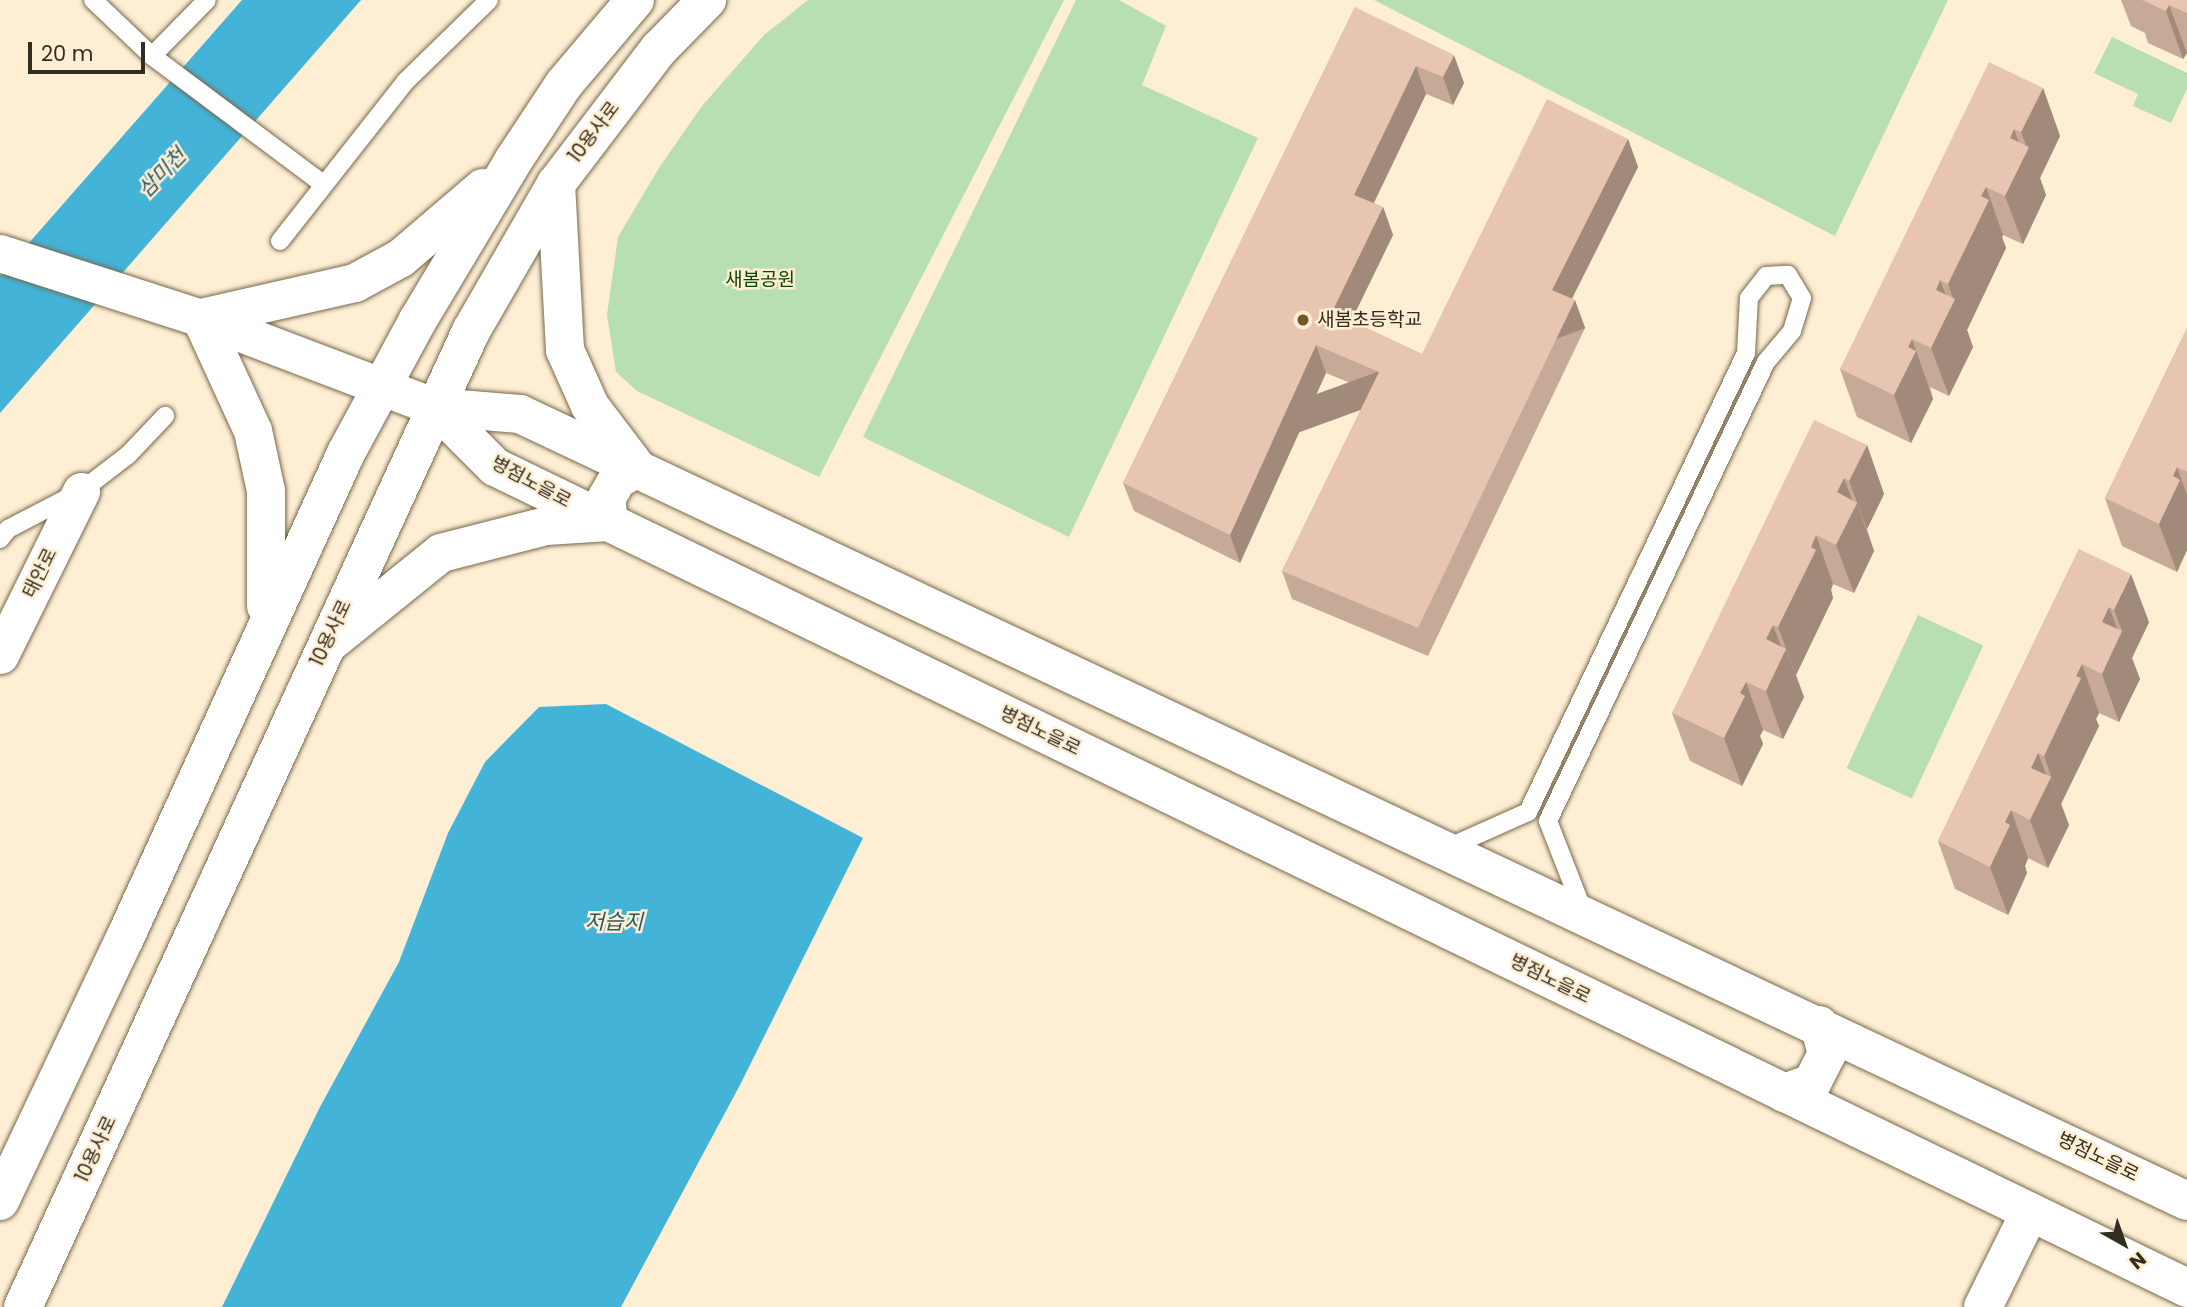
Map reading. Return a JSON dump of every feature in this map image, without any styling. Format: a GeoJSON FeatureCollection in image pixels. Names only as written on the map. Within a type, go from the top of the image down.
{"type":"FeatureCollection","features":[{"type":"Feature","properties":{"kind":"street"},"geometry":{"type":"LineString","coordinates":[[0,1200],[125,938],[265,622],[380,388],[504,176],[564,84],[635,0]]}},
{"type":"Feature","properties":{"kind":"street","name":"10용사로"},"geometry":{"type":"LineString","coordinates":[[23,1307],[471,331],[556,184],[659,50],[707,0]]}},
{"type":"Feature","properties":{"kind":"street"},"geometry":{"type":"LineString","coordinates":[[504,176],[495,214],[505,229],[534,220]]}},
{"type":"Feature","properties":{"kind":"street"},"geometry":{"type":"LineString","coordinates":[[201,318],[355,283],[401,258],[504,176]]}},
{"type":"Feature","properties":{"kind":"street"},"geometry":{"type":"LineString","coordinates":[[325,647],[441,553],[546,526],[609,522],[606,499],[617,480],[637,468],[590,407],[565,350],[556,184]]}},
{"type":"Feature","properties":{"kind":"street"},"geometry":{"type":"LineString","coordinates":[[0,253],[201,318],[435,407]]}},
{"type":"Feature","properties":{"kind":"street"},"geometry":{"type":"LineString","coordinates":[[201,318],[253,431],[266,491],[265,622]]}},
{"type":"Feature","properties":{"kind":"street","name":"병점노을로"},"geometry":{"type":"LineString","coordinates":[[435,407],[520,414],[2187,1201]]}},
{"type":"Feature","properties":{"kind":"street","name":"병점노을로"},"geometry":{"type":"LineString","coordinates":[[435,407],[495,467],[2187,1288]]}},
{"type":"Feature","properties":{"kind":"street","name":"태안로"},"geometry":{"type":"LineString","coordinates":[[0,655],[81,491]]}},
{"type":"Feature","properties":{"kind":"street"},"geometry":{"type":"LineString","coordinates":[[1784,1093],[1812,1083],[1827,1054],[1819,1025]]}},
{"type":"Feature","properties":{"kind":"street"},"geometry":{"type":"LineString","coordinates":[[1983,1307],[2030,1212]]}},
{"type":"Feature","properties":{"kind":"lane"},"geometry":{"type":"LineString","coordinates":[[93,0],[152,56],[323,184]]}},
{"type":"Feature","properties":{"kind":"lane"},"geometry":{"type":"LineString","coordinates":[[152,56],[207,0]]}},
{"type":"Feature","properties":{"kind":"lane"},"geometry":{"type":"LineString","coordinates":[[280,241],[405,82],[489,0]]}},
{"type":"Feature","properties":{"kind":"lane"},"geometry":{"type":"LineString","coordinates":[[1444,849],[1528,812],[1746,353],[1749,298],[1766,276],[1788,275],[1802,298],[1792,331],[1766,362],[1548,821],[1584,915]]}},
{"type":"Feature","properties":{"kind":"lane"},"geometry":{"type":"LineString","coordinates":[[0,538],[8,529],[81,491],[128,455],[165,416]]}},
{"type":"Feature","properties":{"kind":"green space","name":"새봄공원"},"geometry":{"type":"Polygon","coordinates":[[[808,0],[1064,0],[819,477],[637,391],[616,372],[607,315],[618,237],[659,168],[702,106],[764,35],[808,0]]]}},
{"type":"Feature","properties":{"kind":"green space"},"geometry":{"type":"Polygon","coordinates":[[[1076,0],[1119,0],[1166,26],[1142,85],[1258,138],[1069,537],[863,437],[1076,0]]]}},
{"type":"Feature","properties":{"kind":"green space"},"geometry":{"type":"Polygon","coordinates":[[[1374,0],[1948,0],[1835,236],[1374,0]]]}},
{"type":"Feature","properties":{"kind":"green space"},"geometry":{"type":"Polygon","coordinates":[[[2112,37],[2187,73],[2187,89],[2171,123],[2133,106],[2138,94],[2094,73],[2112,37]]]}},
{"type":"Feature","properties":{"kind":"green space"},"geometry":{"type":"Polygon","coordinates":[[[1918,615],[1983,645],[1912,799],[1847,768],[1918,615]]]}},
{"type":"Feature","properties":{"kind":"water","name":"삼미천"},"geometry":{"type":"Polygon","coordinates":[[[242,0],[361,0],[0,413],[0,276],[242,0]]]}},
{"type":"Feature","properties":{"kind":"water","name":"저습지"},"geometry":{"type":"Polygon","coordinates":[[[606,704],[863,838],[741,1083],[621,1307],[222,1307],[320,1107],[399,962],[448,833],[485,762],[539,707],[606,704]]]}},
{"type":"Feature","properties":{"kind":"building"},"geometry":{"type":"Polygon","coordinates":[[[2142,0],[2187,0],[2187,13],[2169,5],[2166,11],[2142,0]]]}},
{"type":"Feature","properties":{"kind":"building"},"geometry":{"type":"Polygon","coordinates":[[[1355,7],[1454,55],[1443,77],[1416,66],[1354,195],[1383,207],[1332,312],[1422,354],[1547,99],[1628,139],[1552,290],[1575,300],[1418,628],[1282,571],[1379,372],[1316,345],[1230,535],[1123,483],[1355,7]]]}},
{"type":"Feature","properties":{"kind":"building"},"geometry":{"type":"Polygon","coordinates":[[[1989,62],[2043,88],[2021,132],[2014,129],[2010,138],[2029,147],[2005,196],[1986,187],[1981,196],[1989,200],[1948,284],[1940,280],[1936,290],[1955,299],[1931,348],[1912,339],[1908,347],[1916,351],[1894,395],[1840,369],[1989,62]]]}},
{"type":"Feature","properties":{"kind":"building"},"geometry":{"type":"Polygon","coordinates":[[[2187,328],[2187,472],[2177,467],[2173,476],[2180,480],[2159,524],[2105,498],[2187,328]]]}},
{"type":"Feature","properties":{"kind":"building"},"geometry":{"type":"Polygon","coordinates":[[[1814,420],[1867,445],[1849,481],[1844,478],[1837,492],[1857,503],[1836,545],[1816,535],[1811,547],[1816,550],[1778,627],[1773,625],[1766,639],[1786,649],[1766,691],[1746,682],[1740,693],[1745,696],[1724,738],[1672,713],[1814,420]]]}},
{"type":"Feature","properties":{"kind":"building"},"geometry":{"type":"Polygon","coordinates":[[[2079,549],[2131,574],[2114,610],[2109,607],[2102,622],[2122,631],[2102,674],[2082,664],[2076,676],[2081,678],[2044,756],[2038,753],[2031,768],[2051,777],[2030,820],[2011,810],[2005,822],[2010,825],[1990,867],[1938,841],[2079,549]]]}},
{"type":"Feature","properties":{"kind":"place","name":"새봄초등학교"},"geometry":{"type":"Point","coordinates":[1303,320]}}]}
